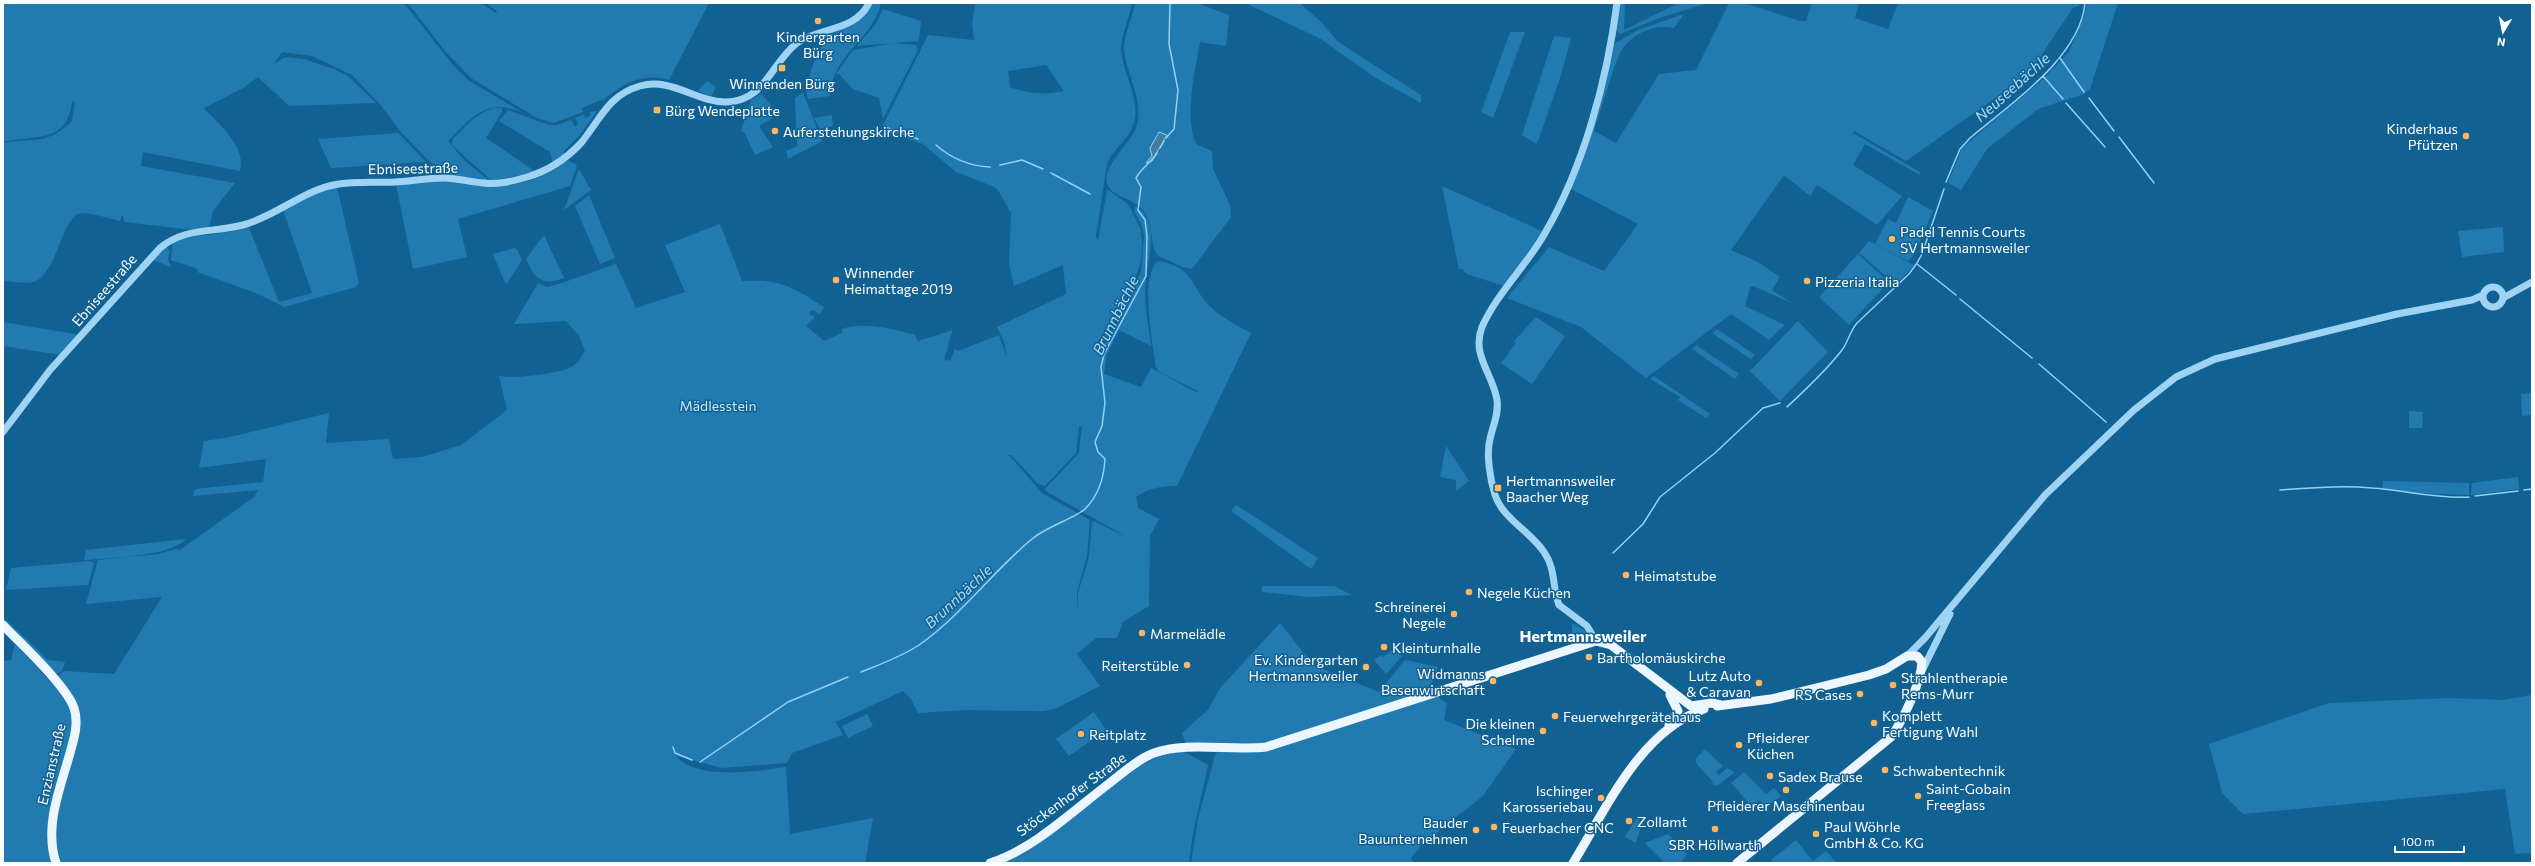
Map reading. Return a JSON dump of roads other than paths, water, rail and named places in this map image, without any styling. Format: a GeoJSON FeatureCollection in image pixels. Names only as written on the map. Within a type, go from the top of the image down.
{"type":"FeatureCollection","features":[{"type":"Feature","properties":{"kind":"main road","name":"Enzianstraße"},"geometry":{"type":"LineString","coordinates":[[3,625],[63,690],[74,708],[76,724],[74,738],[51,823],[53,853],[56,863]]}},
{"type":"Feature","properties":{"kind":"main road"},"geometry":{"type":"LineString","coordinates":[[1596,641],[1611,645],[1665,689],[1691,706],[1712,703],[1721,705]]}},
{"type":"Feature","properties":{"kind":"main road","name":"Stöckenhofer Straße"},"geometry":{"type":"LineString","coordinates":[[990,863],[1010,855],[1041,835],[1131,766],[1152,754],[1164,750],[1187,747],[1242,750],[1266,747],[1596,641]]}},
{"type":"Feature","properties":{"kind":"main road"},"geometry":{"type":"LineString","coordinates":[[1665,731],[1687,716],[1721,705],[1771,699],[1869,676],[1886,669],[1907,656],[1920,658],[1921,672],[1900,722],[1891,737],[1737,863]]}},
{"type":"Feature","properties":{"kind":"main road"},"geometry":{"type":"LineString","coordinates":[[1573,863],[1625,778],[1644,753],[1665,731],[1678,711],[1665,689]]}},
{"type":"Feature","properties":{"kind":"street","name":"Ebniseestraße"},"geometry":{"type":"LineString","coordinates":[[3,432],[50,370],[160,248],[179,235],[247,224],[317,190],[338,184],[441,178],[492,184],[530,176],[550,168],[571,153],[581,142],[605,108],[622,93],[652,83],[674,87],[716,101],[742,100],[760,89],[787,53],[797,43],[845,25],[861,14],[869,3]]}},
{"type":"Feature","properties":{"kind":"street"},"geometry":{"type":"LineString","coordinates":[[1596,641],[1587,626],[1559,606],[1553,568],[1547,556],[1530,535],[1504,512],[1495,494],[1489,449],[1497,401],[1482,361],[1479,344],[1482,327],[1541,241],[1567,189],[1596,108],[1612,38],[1617,3]]}},
{"type":"Feature","properties":{"kind":"street"},"geometry":{"type":"LineString","coordinates":[[2502,295],[2532,282]]}},
{"type":"Feature","properties":{"kind":"street"},"geometry":{"type":"LineString","coordinates":[[1907,656],[1957,600],[2045,495],[2134,410],[2176,377],[2215,359],[2398,314],[2484,298],[2491,287],[2502,295]]}},
{"type":"Feature","properties":{"kind":"street"},"geometry":{"type":"LineString","coordinates":[[2484,298],[2487,305],[2494,306],[2500,304],[2502,295]]}},
{"type":"Feature","properties":{"kind":"street"},"geometry":{"type":"LineString","coordinates":[[1921,672],[1957,600]]}},
{"type":"Feature","properties":{"kind":"waterway","name":"Brunnbächle"},"geometry":{"type":"LineString","coordinates":[[1166,138],[1174,129],[1178,90],[1169,44],[1170,3]]}},
{"type":"Feature","properties":{"kind":"waterway","name":"Neuseebächle"},"geometry":{"type":"LineString","coordinates":[[1946,182],[1960,149],[1970,138],[2022,95],[2057,61],[2070,43],[2080,23],[2085,3]]}},
{"type":"Feature","properties":{"kind":"waterway"},"geometry":{"type":"LineString","coordinates":[[2060,58],[2084,92]]}},
{"type":"Feature","properties":{"kind":"waterway"},"geometry":{"type":"LineString","coordinates":[[2043,76],[2063,99]]}},
{"type":"Feature","properties":{"kind":"waterway"},"geometry":{"type":"LineString","coordinates":[[2089,98],[2114,131]]}},
{"type":"Feature","properties":{"kind":"waterway"},"geometry":{"type":"LineString","coordinates":[[2066,103],[2105,147]]}},
{"type":"Feature","properties":{"kind":"waterway"},"geometry":{"type":"LineString","coordinates":[[885,127],[918,139]]}},
{"type":"Feature","properties":{"kind":"waterway"},"geometry":{"type":"LineString","coordinates":[[2119,137],[2154,183]]}},
{"type":"Feature","properties":{"kind":"waterway","name":"Brunnbächle"},"geometry":{"type":"LineString","coordinates":[[1160,148],[1164,141]]}},
{"type":"Feature","properties":{"kind":"waterway"},"geometry":{"type":"LineString","coordinates":[[936,145],[961,161],[990,167]]}},
{"type":"Feature","properties":{"kind":"waterway","name":"Brunnbächle"},"geometry":{"type":"LineString","coordinates":[[861,672],[898,657],[919,645],[935,633],[963,607],[1032,539],[1085,509],[1094,498],[1102,479],[1105,459],[1098,452],[1095,442],[1102,426],[1105,403],[1101,367],[1104,354],[1146,276],[1147,236],[1145,220],[1138,210],[1141,187],[1136,178],[1157,153]]}},
{"type":"Feature","properties":{"kind":"waterway"},"geometry":{"type":"LineString","coordinates":[[1000,165],[1022,160],[1043,169]]}},
{"type":"Feature","properties":{"kind":"waterway"},"geometry":{"type":"LineString","coordinates":[[1051,173],[1090,194]]}},
{"type":"Feature","properties":{"kind":"waterway"},"geometry":{"type":"LineString","coordinates":[[1787,407],[1816,380],[1836,358],[1844,347],[1857,323],[1909,274],[1917,263],[1922,254],[1944,189]]}},
{"type":"Feature","properties":{"kind":"waterway"},"geometry":{"type":"LineString","coordinates":[[1917,264],[1956,295]]}},
{"type":"Feature","properties":{"kind":"waterway"},"geometry":{"type":"LineString","coordinates":[[1960,299],[2032,358]]}},
{"type":"Feature","properties":{"kind":"waterway"},"geometry":{"type":"LineString","coordinates":[[2039,364],[2106,422]]}},
{"type":"Feature","properties":{"kind":"waterway"},"geometry":{"type":"LineString","coordinates":[[1613,553],[1643,524],[1660,497],[1715,453],[1763,408],[1780,403]]}},
{"type":"Feature","properties":{"kind":"waterway"},"geometry":{"type":"LineString","coordinates":[[2280,490],[2326,487],[2360,487],[2432,496],[2469,497]]}},
{"type":"Feature","properties":{"kind":"waterway"},"geometry":{"type":"LineString","coordinates":[[2524,490],[2532,489]]}},
{"type":"Feature","properties":{"kind":"waterway"},"geometry":{"type":"LineString","coordinates":[[2475,496],[2518,491]]}},
{"type":"Feature","properties":{"kind":"waterway","name":"Brunnbächle"},"geometry":{"type":"LineString","coordinates":[[700,762],[788,702],[848,677]]}},
{"type":"Feature","properties":{"kind":"waterway"},"geometry":{"type":"LineString","coordinates":[[673,747],[675,753],[692,760]]}},
{"type":"Feature","properties":{"kind":"place","name":"Kindergarten Bürg"},"geometry":{"type":"Point","coordinates":[818,21]}},
{"type":"Feature","properties":{"kind":"place","name":"Winnenden Bürg"},"geometry":{"type":"Point","coordinates":[782,68]}},
{"type":"Feature","properties":{"kind":"place","name":"Bürg Wendeplatte"},"geometry":{"type":"Point","coordinates":[657,110]}},
{"type":"Feature","properties":{"kind":"place","name":"Auferstehungskirche"},"geometry":{"type":"Point","coordinates":[775,131]}},
{"type":"Feature","properties":{"kind":"place","name":"Kinderhaus Pfützen"},"geometry":{"type":"Point","coordinates":[2466,136]}},
{"type":"Feature","properties":{"kind":"place","name":"Padel Tennis Courts SV Hertmannsweiler"},"geometry":{"type":"Point","coordinates":[1892,239]}},
{"type":"Feature","properties":{"kind":"place","name":"Winnender Heimattage 2019"},"geometry":{"type":"Point","coordinates":[836,280]}},
{"type":"Feature","properties":{"kind":"place","name":"Pizzeria Italia"},"geometry":{"type":"Point","coordinates":[1807,281]}},
{"type":"Feature","properties":{"kind":"place","name":"Hertmannsweiler Baacher Weg"},"geometry":{"type":"Point","coordinates":[1498,488]}},
{"type":"Feature","properties":{"kind":"place","name":"Heimatstube"},"geometry":{"type":"Point","coordinates":[1626,575]}},
{"type":"Feature","properties":{"kind":"place","name":"Negele Küchen"},"geometry":{"type":"Point","coordinates":[1469,592]}},
{"type":"Feature","properties":{"kind":"place","name":"Schreinerei Negele"},"geometry":{"type":"Point","coordinates":[1454,614]}},
{"type":"Feature","properties":{"kind":"place","name":"Marmelädle"},"geometry":{"type":"Point","coordinates":[1142,633]}},
{"type":"Feature","properties":{"kind":"place","name":"Kleinturnhalle"},"geometry":{"type":"Point","coordinates":[1384,647]}},
{"type":"Feature","properties":{"kind":"place","name":"Bartholomäuskirche"},"geometry":{"type":"Point","coordinates":[1589,657]}},
{"type":"Feature","properties":{"kind":"place","name":"Reiterstüble"},"geometry":{"type":"Point","coordinates":[1187,665]}},
{"type":"Feature","properties":{"kind":"place","name":"Ev. Kindergarten Hertmannsweiler"},"geometry":{"type":"Point","coordinates":[1366,667]}},
{"type":"Feature","properties":{"kind":"place","name":"Widmanns Besenwirtschaft"},"geometry":{"type":"Point","coordinates":[1493,681]}},
{"type":"Feature","properties":{"kind":"place","name":"Lutz Auto & Caravan"},"geometry":{"type":"Point","coordinates":[1759,683]}},
{"type":"Feature","properties":{"kind":"place","name":"Strahlentherapie Rems-Murr"},"geometry":{"type":"Point","coordinates":[1893,685]}},
{"type":"Feature","properties":{"kind":"place","name":"RS Cases"},"geometry":{"type":"Point","coordinates":[1860,694]}},
{"type":"Feature","properties":{"kind":"place","name":"Feuerwehrgerätehaus"},"geometry":{"type":"Point","coordinates":[1555,716]}},
{"type":"Feature","properties":{"kind":"place","name":"Komplett Fertigung Wahl"},"geometry":{"type":"Point","coordinates":[1874,723]}},
{"type":"Feature","properties":{"kind":"place","name":"Die kleinen Schelme"},"geometry":{"type":"Point","coordinates":[1543,731]}},
{"type":"Feature","properties":{"kind":"place","name":"Reitplatz"},"geometry":{"type":"Point","coordinates":[1081,734]}},
{"type":"Feature","properties":{"kind":"place","name":"Pfleiderer Küchen"},"geometry":{"type":"Point","coordinates":[1739,745]}},
{"type":"Feature","properties":{"kind":"place","name":"Schwabentechnik"},"geometry":{"type":"Point","coordinates":[1885,770]}},
{"type":"Feature","properties":{"kind":"place","name":"Sadex Brause"},"geometry":{"type":"Point","coordinates":[1770,776]}},
{"type":"Feature","properties":{"kind":"place","name":"Pfleiderer Maschinenbau"},"geometry":{"type":"Point","coordinates":[1786,790]}},
{"type":"Feature","properties":{"kind":"place","name":"Saint-Gobain Freeglass"},"geometry":{"type":"Point","coordinates":[1918,796]}},
{"type":"Feature","properties":{"kind":"place","name":"Ischinger Karosseriebau"},"geometry":{"type":"Point","coordinates":[1601,798]}},
{"type":"Feature","properties":{"kind":"place","name":"Zollamt"},"geometry":{"type":"Point","coordinates":[1629,821]}},
{"type":"Feature","properties":{"kind":"place","name":"Feuerbacher CNC"},"geometry":{"type":"Point","coordinates":[1494,827]}},
{"type":"Feature","properties":{"kind":"place","name":"SBR Höllwarth"},"geometry":{"type":"Point","coordinates":[1715,829]}},
{"type":"Feature","properties":{"kind":"place","name":"Bauder Bauunternehmen"},"geometry":{"type":"Point","coordinates":[1476,830]}},
{"type":"Feature","properties":{"kind":"place","name":"Paul Wöhrle GmbH & Co. KG"},"geometry":{"type":"Point","coordinates":[1816,834]}},
{"type":"Feature","properties":{"kind":"district","name":"Hertmannsweiler"},"geometry":{"type":"Point","coordinates":[1583,635]}},
{"type":"Feature","properties":{"kind":"park label","name":"Mädlesstein"},"geometry":{"type":"Point","coordinates":[718,405]}}]}
